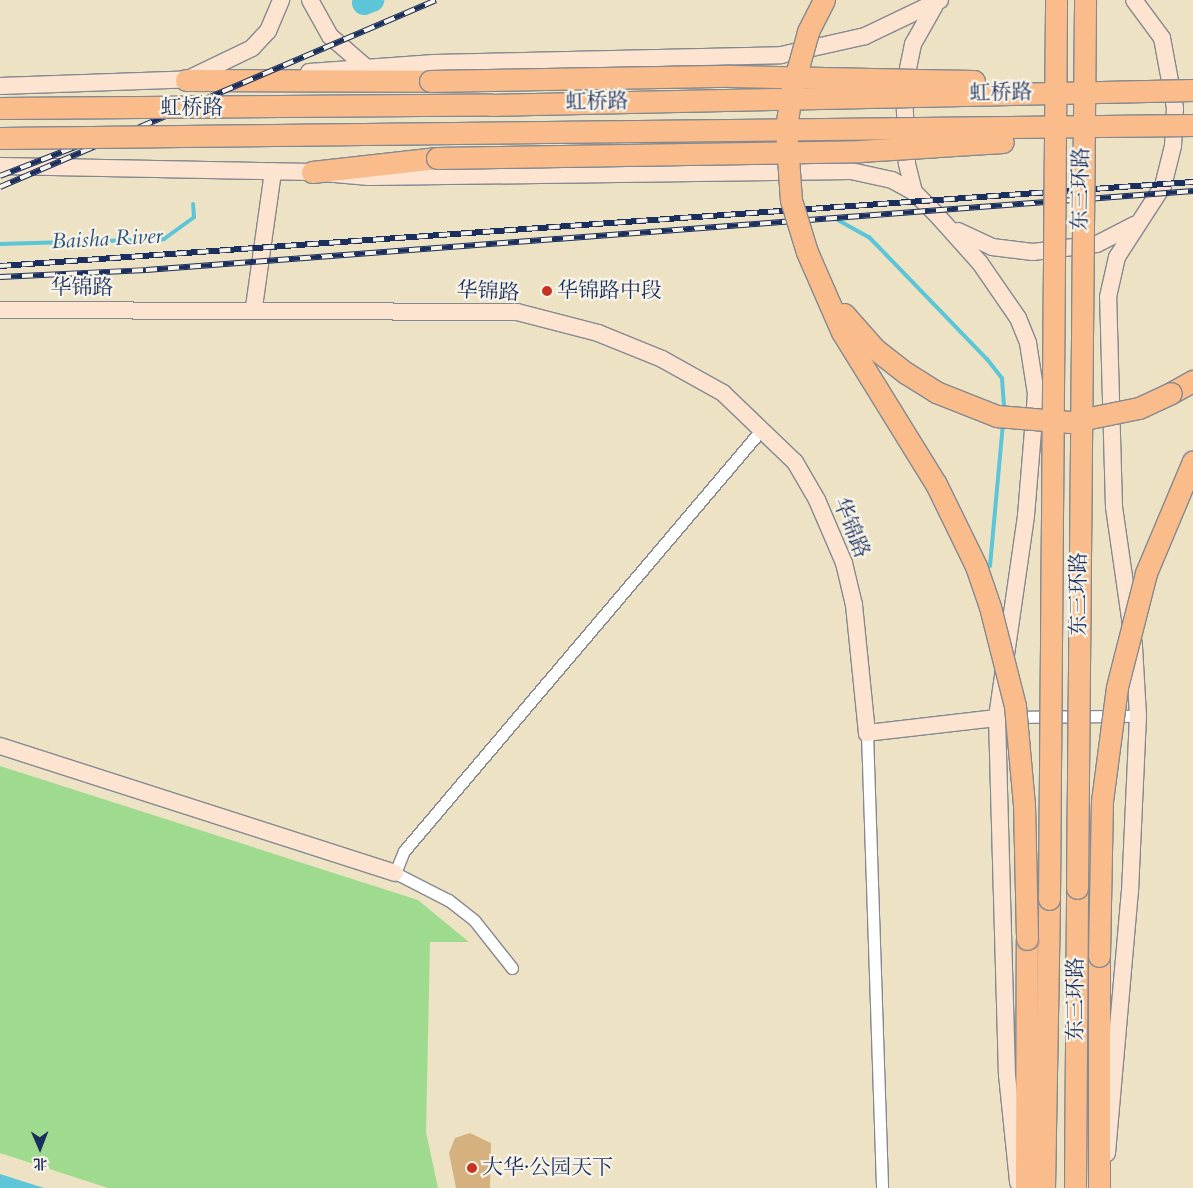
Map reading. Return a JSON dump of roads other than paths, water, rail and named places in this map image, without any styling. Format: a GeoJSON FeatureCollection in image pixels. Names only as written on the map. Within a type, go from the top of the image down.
{"type":"FeatureCollection","features":[{"type":"Feature","properties":{"kind":"highway"},"geometry":{"type":"LineString","coordinates":[[824,0],[797,63],[786,129],[791,200],[807,252],[842,332],[959,528],[990,607],[1011,688],[1019,745],[1027,939],[1026,1188]]}},
{"type":"Feature","properties":{"kind":"highway","name":"东三环路"},"geometry":{"type":"LineString","coordinates":[[1044,1188],[1049,899],[1056,0]]}},
{"type":"Feature","properties":{"kind":"highway","name":"东三环路"},"geometry":{"type":"LineString","coordinates":[[1075,1188],[1085,0]]}},
{"type":"Feature","properties":{"kind":"highway"},"geometry":{"type":"LineString","coordinates":[[186,80],[430,81],[846,77],[1126,90]]}},
{"type":"Feature","properties":{"kind":"highway","name":"虹桥路"},"geometry":{"type":"LineString","coordinates":[[0,108],[491,105],[1193,90]]}},
{"type":"Feature","properties":{"kind":"highway"},"geometry":{"type":"LineString","coordinates":[[312,172],[437,158],[896,149],[1193,126]]}},
{"type":"Feature","properties":{"kind":"highway","name":"虹桥路"},"geometry":{"type":"LineString","coordinates":[[0,138],[1193,126]]}},
{"type":"Feature","properties":{"kind":"highway"},"geometry":{"type":"LineString","coordinates":[[807,252],[831,298],[876,349],[936,392],[997,416],[1070,422],[1103,417],[1139,408],[1193,381]]}},
{"type":"Feature","properties":{"kind":"highway"},"geometry":{"type":"LineString","coordinates":[[1099,1188],[1099,956],[1102,801],[1117,687],[1146,573],[1193,461]]}},
{"type":"Feature","properties":{"kind":"main road"},"geometry":{"type":"LineString","coordinates":[[186,80],[252,48],[268,31],[281,0]]}},
{"type":"Feature","properties":{"kind":"main road"},"geometry":{"type":"LineString","coordinates":[[310,0],[330,36],[364,68],[430,81]]}},
{"type":"Feature","properties":{"kind":"main road"},"geometry":{"type":"LineString","coordinates":[[1104,1188],[1130,892],[1138,716],[1134,646],[1114,507],[1107,318],[1111,277],[1134,225],[1157,197],[1172,146],[1174,82],[1162,38],[1144,6],[1134,0]]}},
{"type":"Feature","properties":{"kind":"main road"},"geometry":{"type":"LineString","coordinates":[[0,86],[186,80],[364,68],[782,55],[865,36],[939,1]]}},
{"type":"Feature","properties":{"kind":"main road"},"geometry":{"type":"LineString","coordinates":[[914,192],[907,163],[904,88],[913,44],[939,1]]}},
{"type":"Feature","properties":{"kind":"main road"},"geometry":{"type":"LineString","coordinates":[[0,166],[312,172],[369,177],[851,171],[892,180],[914,192],[943,220],[1003,293],[1018,318],[1033,366],[1029,489],[997,718],[1007,1075],[1018,1188]]}},
{"type":"Feature","properties":{"kind":"main road"},"geometry":{"type":"LineString","coordinates":[[254,307],[273,171]]}},
{"type":"Feature","properties":{"kind":"main road"},"geometry":{"type":"LineString","coordinates":[[943,220],[992,247],[1033,252],[1097,244],[1134,225]]}},
{"type":"Feature","properties":{"kind":"main road","name":"华锦路"},"geometry":{"type":"LineString","coordinates":[[0,310],[254,307],[517,312],[598,333],[662,359],[723,393],[795,462],[844,562],[860,644],[867,733]]}},
{"type":"Feature","properties":{"kind":"main road"},"geometry":{"type":"LineString","coordinates":[[867,733],[997,718]]}},
{"type":"Feature","properties":{"kind":"main road"},"geometry":{"type":"LineString","coordinates":[[0,746],[395,873]]}},
{"type":"Feature","properties":{"kind":"street"},"geometry":{"type":"LineString","coordinates":[[512,968],[474,920],[448,900],[395,873],[412,837],[762,429]]}},
{"type":"Feature","properties":{"kind":"street"},"geometry":{"type":"LineString","coordinates":[[997,718],[1039,714],[1138,716]]}},
{"type":"Feature","properties":{"kind":"street"},"geometry":{"type":"LineString","coordinates":[[867,733],[882,1188]]}},
{"type":"Feature","properties":{"kind":"water"},"geometry":{"type":"Polygon","coordinates":[[[0,1174],[44,1188],[0,1188],[0,1174]]]}},
{"type":"Feature","properties":{"kind":"waterway","name":"Baisha River"},"geometry":{"type":"LineString","coordinates":[[364,3],[372,0]]}},
{"type":"Feature","properties":{"kind":"waterway","name":"Baisha River"},"geometry":{"type":"LineString","coordinates":[[0,244],[164,239],[194,217],[193,204]]}},
{"type":"Feature","properties":{"kind":"waterway"},"geometry":{"type":"LineString","coordinates":[[836,219],[869,237],[987,359],[1002,378],[1004,410]]}},
{"type":"Feature","properties":{"kind":"waterway"},"geometry":{"type":"LineString","coordinates":[[990,566],[1003,424]]}},
{"type":"Feature","properties":{"kind":"railway"},"geometry":{"type":"LineString","coordinates":[[0,187],[436,0]]}},
{"type":"Feature","properties":{"kind":"railway"},"geometry":{"type":"LineString","coordinates":[[0,176],[80,145]]}},
{"type":"Feature","properties":{"kind":"railway"},"geometry":{"type":"LineString","coordinates":[[0,266],[1193,182]]}},
{"type":"Feature","properties":{"kind":"railway"},"geometry":{"type":"LineString","coordinates":[[0,277],[146,270],[1193,191]]}},
{"type":"Feature","properties":{"kind":"place","name":"华锦路中段"},"geometry":{"type":"Point","coordinates":[547,291]}},
{"type":"Feature","properties":{"kind":"place","name":"大华·公园天下"},"geometry":{"type":"Point","coordinates":[472,1168]}}]}
